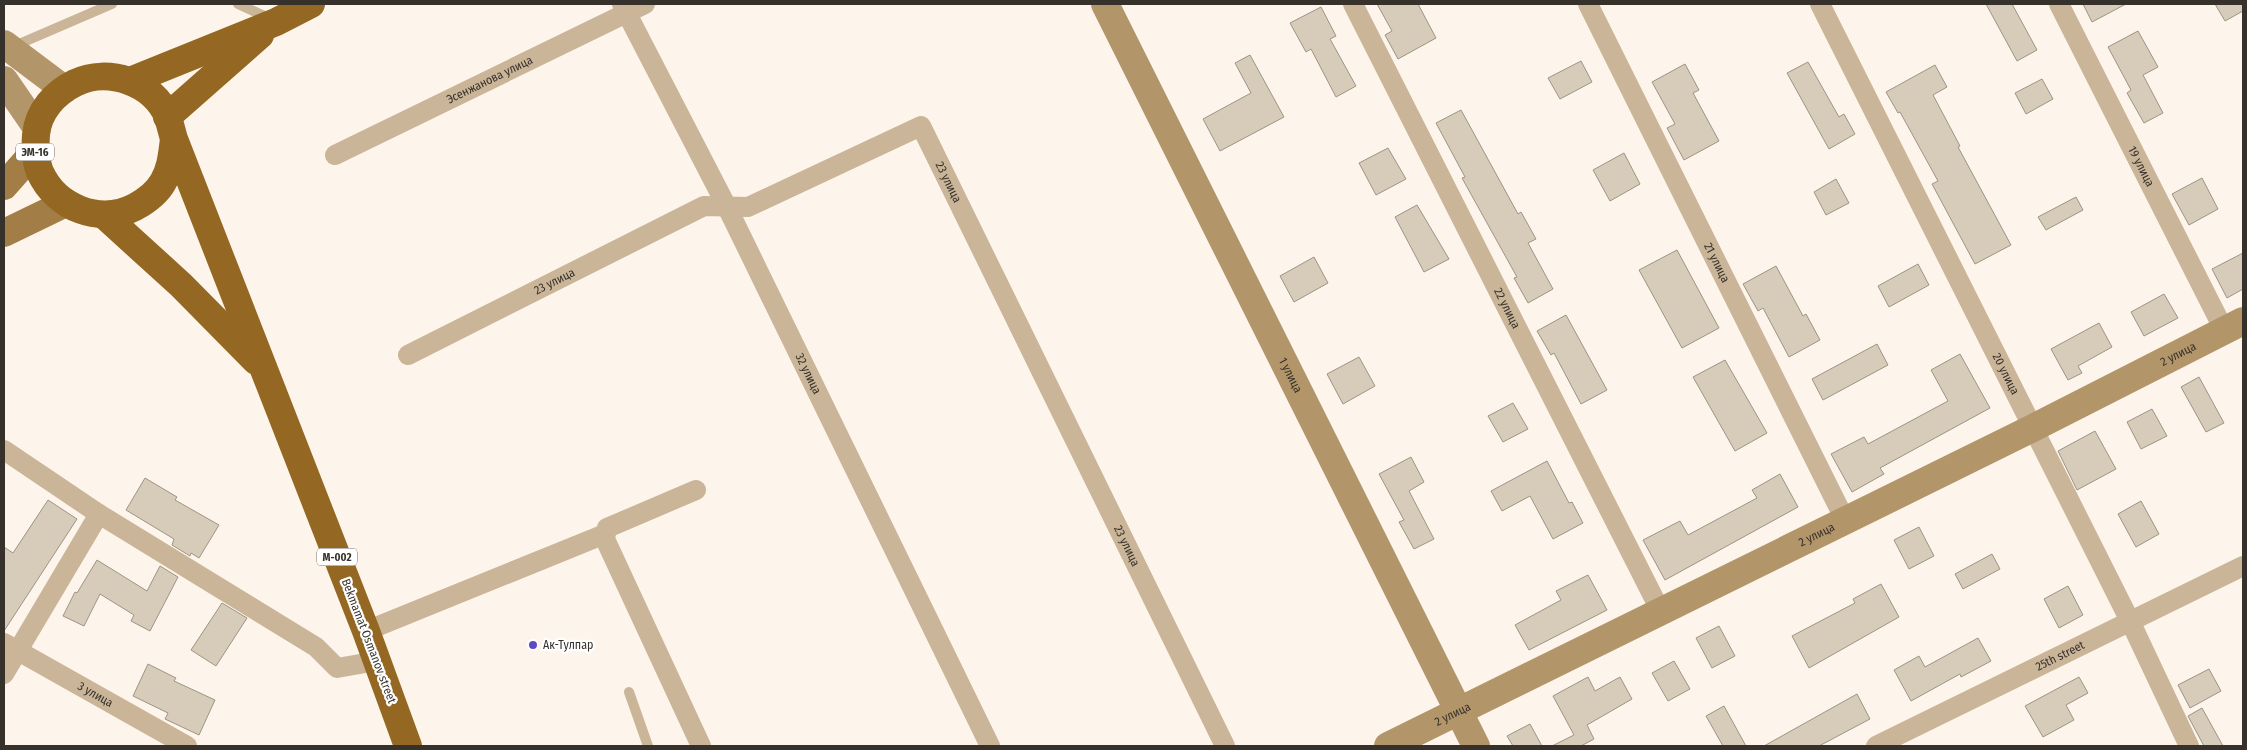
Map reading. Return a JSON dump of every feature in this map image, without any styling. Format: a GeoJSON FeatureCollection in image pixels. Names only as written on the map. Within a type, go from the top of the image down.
{"type":"FeatureCollection","features":[{"type":"Feature","properties":{"kind":"highway"},"geometry":{"type":"LineString","coordinates":[[130,81],[276,22],[311,4]]}},
{"type":"Feature","properties":{"kind":"highway"},"geometry":{"type":"LineString","coordinates":[[170,128],[276,22]]}},
{"type":"Feature","properties":{"kind":"highway","name":"ЭМ-16"},"geometry":{"type":"LineString","coordinates":[[108,76],[130,81],[146,90],[158,102],[170,128],[172,162],[163,183],[147,200],[127,211],[104,215],[84,212],[66,203],[50,189],[40,171],[36,140],[42,113],[64,89],[84,79],[108,76]]}},
{"type":"Feature","properties":{"kind":"highway","name":"M-002"},"geometry":{"type":"LineString","coordinates":[[170,128],[264,368]]}},
{"type":"Feature","properties":{"kind":"highway","name":"M-002"},"geometry":{"type":"LineString","coordinates":[[104,215],[181,285],[264,368]]}},
{"type":"Feature","properties":{"kind":"highway","name":"Bekmamat Osmanov street"},"geometry":{"type":"LineString","coordinates":[[264,368],[366,631],[408,746]]}},
{"type":"Feature","properties":{"kind":"main road"},"geometry":{"type":"LineString","coordinates":[[4,186],[36,140]]}},
{"type":"Feature","properties":{"kind":"main road"},"geometry":{"type":"LineString","coordinates":[[4,233],[66,203]]}},
{"type":"Feature","properties":{"kind":"street","name":"Эсенжанова улица"},"geometry":{"type":"LineString","coordinates":[[335,155],[624,8],[645,4]]}},
{"type":"Feature","properties":{"kind":"street","name":"1 улица"},"geometry":{"type":"LineString","coordinates":[[1105,4],[1476,746]]}},
{"type":"Feature","properties":{"kind":"street","name":"22 улица"},"geometry":{"type":"LineString","coordinates":[[1353,4],[1662,612]]}},
{"type":"Feature","properties":{"kind":"street","name":"21 улица"},"geometry":{"type":"LineString","coordinates":[[1588,4],[1845,520]]}},
{"type":"Feature","properties":{"kind":"street","name":"20 улица"},"geometry":{"type":"LineString","coordinates":[[1820,4],[2131,623],[2188,746]]}},
{"type":"Feature","properties":{"kind":"street","name":"19 улица"},"geometry":{"type":"LineString","coordinates":[[2059,4],[2234,325]]}},
{"type":"Feature","properties":{"kind":"street","name":"32 улица"},"geometry":{"type":"LineString","coordinates":[[624,8],[727,207],[990,746]]}},
{"type":"Feature","properties":{"kind":"street"},"geometry":{"type":"LineString","coordinates":[[6,46],[64,89]]}},
{"type":"Feature","properties":{"kind":"street"},"geometry":{"type":"LineString","coordinates":[[4,80],[36,140]]}},
{"type":"Feature","properties":{"kind":"street","name":"23 улица"},"geometry":{"type":"LineString","coordinates":[[408,355],[704,206],[748,207],[921,126],[1225,746]]}},
{"type":"Feature","properties":{"kind":"street","name":"2 улица"},"geometry":{"type":"LineString","coordinates":[[1388,746],[2033,428],[2234,325]]}},
{"type":"Feature","properties":{"kind":"street"},"geometry":{"type":"LineString","coordinates":[[4,450],[99,514],[316,647],[337,668],[377,661]]}},
{"type":"Feature","properties":{"kind":"street"},"geometry":{"type":"LineString","coordinates":[[696,490],[607,528],[604,534],[701,746]]}},
{"type":"Feature","properties":{"kind":"street"},"geometry":{"type":"LineString","coordinates":[[4,674],[11,648],[99,514]]}},
{"type":"Feature","properties":{"kind":"street"},"geometry":{"type":"LineString","coordinates":[[366,631],[604,534]]}},
{"type":"Feature","properties":{"kind":"street","name":"25th street"},"geometry":{"type":"LineString","coordinates":[[1876,746],[2131,623],[2243,566]]}},
{"type":"Feature","properties":{"kind":"street","name":"3 улица"},"geometry":{"type":"LineString","coordinates":[[11,648],[187,746]]}},
{"type":"Feature","properties":{"kind":"lane"},"geometry":{"type":"LineString","coordinates":[[6,46],[112,4]]}},
{"type":"Feature","properties":{"kind":"lane"},"geometry":{"type":"LineString","coordinates":[[238,4],[276,22]]}},
{"type":"Feature","properties":{"kind":"lane"},"geometry":{"type":"LineString","coordinates":[[629,692],[648,746]]}},
{"type":"Feature","properties":{"kind":"building"},"geometry":{"type":"Polygon","coordinates":[[[1377,4],[1418,4],[1436,38],[1398,59],[1385,35],[1392,31],[1377,4]]]}},
{"type":"Feature","properties":{"kind":"building"},"geometry":{"type":"Polygon","coordinates":[[[1986,4],[2012,4],[2037,50],[2017,61],[1986,4]]]}},
{"type":"Feature","properties":{"kind":"building"},"geometry":{"type":"Polygon","coordinates":[[[2083,4],[2126,4],[2092,22],[2083,4]]]}},
{"type":"Feature","properties":{"kind":"building"},"geometry":{"type":"Polygon","coordinates":[[[2215,4],[2243,4],[2243,11],[2225,21],[2215,4]]]}},
{"type":"Feature","properties":{"kind":"building"},"geometry":{"type":"Polygon","coordinates":[[[1321,7],[1336,36],[1330,39],[1356,86],[1336,97],[1311,49],[1306,52],[1290,23],[1321,7]]]}},
{"type":"Feature","properties":{"kind":"building"},"geometry":{"type":"Polygon","coordinates":[[[2138,31],[2158,67],[2143,75],[2163,113],[2144,123],[2127,93],[2131,90],[2108,47],[2138,31]]]}},
{"type":"Feature","properties":{"kind":"building"},"geometry":{"type":"Polygon","coordinates":[[[1250,55],[1284,117],[1220,151],[1203,119],[1251,93],[1235,63],[1250,55]]]}},
{"type":"Feature","properties":{"kind":"building"},"geometry":{"type":"Polygon","coordinates":[[[1581,61],[1592,82],[1560,99],[1548,78],[1581,61]]]}},
{"type":"Feature","properties":{"kind":"building"},"geometry":{"type":"Polygon","coordinates":[[[1808,62],[1839,117],[1844,114],[1855,134],[1829,149],[1787,73],[1808,62]]]}},
{"type":"Feature","properties":{"kind":"building"},"geometry":{"type":"Polygon","coordinates":[[[1685,64],[1699,90],[1693,93],[1719,141],[1684,160],[1667,128],[1675,124],[1652,82],[1685,64]]]}},
{"type":"Feature","properties":{"kind":"building"},"geometry":{"type":"Polygon","coordinates":[[[1935,65],[1947,87],[1933,95],[1960,146],[1958,147],[2011,245],[1975,264],[1932,184],[1938,181],[1900,112],[1898,113],[1886,92],[1935,65]]]}},
{"type":"Feature","properties":{"kind":"building"},"geometry":{"type":"Polygon","coordinates":[[[2042,79],[2053,99],[2026,114],[2015,93],[2042,79]]]}},
{"type":"Feature","properties":{"kind":"building"},"geometry":{"type":"Polygon","coordinates":[[[1461,110],[1518,214],[1521,212],[1536,239],[1528,243],[1553,289],[1528,303],[1514,278],[1517,277],[1462,178],[1465,177],[1436,123],[1461,110]]]}},
{"type":"Feature","properties":{"kind":"building"},"geometry":{"type":"Polygon","coordinates":[[[1388,148],[1406,179],[1376,195],[1359,163],[1388,148]]]}},
{"type":"Feature","properties":{"kind":"building"},"geometry":{"type":"Polygon","coordinates":[[[1624,153],[1640,184],[1610,201],[1593,170],[1624,153]]]}},
{"type":"Feature","properties":{"kind":"building"},"geometry":{"type":"Polygon","coordinates":[[[2202,178],[2218,209],[2189,225],[2172,194],[2202,178]]]}},
{"type":"Feature","properties":{"kind":"building"},"geometry":{"type":"Polygon","coordinates":[[[1836,179],[1849,203],[1826,215],[1814,192],[1836,179]]]}},
{"type":"Feature","properties":{"kind":"building"},"geometry":{"type":"Polygon","coordinates":[[[2076,197],[2083,210],[2046,230],[2038,217],[2076,197]]]}},
{"type":"Feature","properties":{"kind":"building"},"geometry":{"type":"Polygon","coordinates":[[[1417,205],[1449,259],[1424,272],[1395,217],[1417,205]]]}},
{"type":"Feature","properties":{"kind":"building"},"geometry":{"type":"Polygon","coordinates":[[[1677,250],[1719,328],[1682,348],[1639,270],[1677,250]]]}},
{"type":"Feature","properties":{"kind":"building"},"geometry":{"type":"Polygon","coordinates":[[[2243,253],[2243,289],[2227,298],[2212,269],[2243,253]]]}},
{"type":"Feature","properties":{"kind":"building"},"geometry":{"type":"Polygon","coordinates":[[[1314,257],[1328,283],[1294,302],[1280,276],[1314,257]]]}},
{"type":"Feature","properties":{"kind":"building"},"geometry":{"type":"Polygon","coordinates":[[[1918,264],[1929,285],[1889,307],[1878,286],[1918,264]]]}},
{"type":"Feature","properties":{"kind":"building"},"geometry":{"type":"Polygon","coordinates":[[[1776,266],[1803,316],[1806,314],[1820,340],[1789,357],[1763,308],[1758,311],[1743,284],[1776,266]]]}},
{"type":"Feature","properties":{"kind":"building"},"geometry":{"type":"Polygon","coordinates":[[[2164,294],[2178,318],[2144,336],[2131,312],[2164,294]]]}},
{"type":"Feature","properties":{"kind":"building"},"geometry":{"type":"Polygon","coordinates":[[[1566,315],[1607,390],[1581,404],[1554,353],[1551,355],[1537,331],[1566,315]]]}},
{"type":"Feature","properties":{"kind":"building"},"geometry":{"type":"Polygon","coordinates":[[[2099,323],[2112,347],[2078,366],[2082,373],[2068,380],[2051,349],[2099,323]]]}},
{"type":"Feature","properties":{"kind":"building"},"geometry":{"type":"Polygon","coordinates":[[[1877,344],[1888,365],[1823,400],[1812,379],[1877,344]]]}},
{"type":"Feature","properties":{"kind":"building"},"geometry":{"type":"Polygon","coordinates":[[[1960,354],[1990,408],[1880,468],[1884,474],[1852,492],[1831,454],[1864,437],[1868,444],[1948,401],[1931,370],[1960,354]]]}},
{"type":"Feature","properties":{"kind":"building"},"geometry":{"type":"Polygon","coordinates":[[[1359,357],[1375,386],[1343,404],[1327,374],[1359,357]]]}},
{"type":"Feature","properties":{"kind":"building"},"geometry":{"type":"Polygon","coordinates":[[[1725,360],[1767,433],[1735,451],[1693,377],[1725,360]]]}},
{"type":"Feature","properties":{"kind":"building"},"geometry":{"type":"Polygon","coordinates":[[[2199,377],[2224,423],[2206,432],[2181,387],[2199,377]]]}},
{"type":"Feature","properties":{"kind":"building"},"geometry":{"type":"Polygon","coordinates":[[[1513,403],[1528,429],[1503,442],[1488,416],[1513,403]]]}},
{"type":"Feature","properties":{"kind":"building"},"geometry":{"type":"Polygon","coordinates":[[[2152,409],[2167,436],[2141,449],[2127,422],[2152,409]]]}},
{"type":"Feature","properties":{"kind":"building"},"geometry":{"type":"Polygon","coordinates":[[[2095,431],[2116,469],[2077,490],[2058,451],[2095,431]]]}},
{"type":"Feature","properties":{"kind":"building"},"geometry":{"type":"Polygon","coordinates":[[[1411,457],[1424,482],[1409,491],[1434,539],[1414,549],[1399,522],[1404,520],[1379,474],[1411,457]]]}},
{"type":"Feature","properties":{"kind":"building"},"geometry":{"type":"Polygon","coordinates":[[[1547,461],[1569,503],[1572,502],[1583,523],[1553,539],[1530,496],[1502,511],[1491,491],[1547,461]]]}},
{"type":"Feature","properties":{"kind":"building"},"geometry":{"type":"Polygon","coordinates":[[[1780,474],[1798,507],[1665,580],[1643,540],[1680,521],[1688,535],[1757,498],[1752,490],[1780,474]]]}},
{"type":"Feature","properties":{"kind":"building"},"geometry":{"type":"Polygon","coordinates":[[[145,478],[177,497],[175,500],[219,525],[199,558],[191,553],[190,556],[172,545],[174,539],[126,510],[145,478]]]}},
{"type":"Feature","properties":{"kind":"building"},"geometry":{"type":"Polygon","coordinates":[[[48,500],[77,519],[4,631],[4,547],[13,553],[48,500]]]}},
{"type":"Feature","properties":{"kind":"building"},"geometry":{"type":"Polygon","coordinates":[[[2141,501],[2159,534],[2136,547],[2118,514],[2141,501]]]}},
{"type":"Feature","properties":{"kind":"building"},"geometry":{"type":"Polygon","coordinates":[[[1919,527],[1934,556],[1909,569],[1894,540],[1919,527]]]}},
{"type":"Feature","properties":{"kind":"building"},"geometry":{"type":"Polygon","coordinates":[[[1992,554],[2000,569],[1963,589],[1955,574],[1992,554]]]}},
{"type":"Feature","properties":{"kind":"building"},"geometry":{"type":"Polygon","coordinates":[[[97,560],[147,591],[160,566],[178,577],[150,631],[131,621],[134,615],[100,594],[84,626],[63,616],[75,592],[77,593],[97,560]]]}},
{"type":"Feature","properties":{"kind":"building"},"geometry":{"type":"Polygon","coordinates":[[[1588,575],[1607,610],[1529,650],[1515,625],[1561,600],[1556,591],[1588,575]]]}},
{"type":"Feature","properties":{"kind":"building"},"geometry":{"type":"Polygon","coordinates":[[[1881,584],[1899,617],[1809,668],[1792,636],[1855,603],[1853,599],[1881,584]]]}},
{"type":"Feature","properties":{"kind":"building"},"geometry":{"type":"Polygon","coordinates":[[[2068,586],[2083,615],[2059,628],[2044,599],[2068,586]]]}},
{"type":"Feature","properties":{"kind":"building"},"geometry":{"type":"Polygon","coordinates":[[[222,603],[247,618],[216,666],[191,650],[222,603]]]}},
{"type":"Feature","properties":{"kind":"building"},"geometry":{"type":"Polygon","coordinates":[[[1719,626],[1735,656],[1712,668],[1696,638],[1719,626]]]}},
{"type":"Feature","properties":{"kind":"building"},"geometry":{"type":"Polygon","coordinates":[[[1978,638],[1991,661],[1961,677],[1960,674],[1911,701],[1894,670],[1919,656],[1925,667],[1978,638]]]}},
{"type":"Feature","properties":{"kind":"building"},"geometry":{"type":"Polygon","coordinates":[[[1674,661],[1690,689],[1668,701],[1652,673],[1674,661]]]}},
{"type":"Feature","properties":{"kind":"building"},"geometry":{"type":"Polygon","coordinates":[[[148,664],[176,678],[174,681],[215,700],[199,735],[165,719],[168,713],[133,696],[148,664]]]}},
{"type":"Feature","properties":{"kind":"building"},"geometry":{"type":"Polygon","coordinates":[[[2209,669],[2221,691],[2190,708],[2178,685],[2209,669]]]}},
{"type":"Feature","properties":{"kind":"building"},"geometry":{"type":"Polygon","coordinates":[[[1588,677],[1595,691],[1620,677],[1632,699],[1587,725],[1594,739],[1581,746],[1552,746],[1574,735],[1553,696],[1588,677]]]}},
{"type":"Feature","properties":{"kind":"building"},"geometry":{"type":"Polygon","coordinates":[[[2079,677],[2088,693],[2066,705],[2074,720],[2043,737],[2025,706],[2079,677]]]}},
{"type":"Feature","properties":{"kind":"building"},"geometry":{"type":"Polygon","coordinates":[[[1857,694],[1870,719],[1819,746],[1764,746],[1857,694]]]}},
{"type":"Feature","properties":{"kind":"building"},"geometry":{"type":"Polygon","coordinates":[[[1724,706],[1746,746],[1723,746],[1706,716],[1724,706]]]}},
{"type":"Feature","properties":{"kind":"building"},"geometry":{"type":"Polygon","coordinates":[[[2202,708],[2223,746],[2204,746],[2188,716],[2202,708]]]}},
{"type":"Feature","properties":{"kind":"building"},"geometry":{"type":"Polygon","coordinates":[[[1530,724],[1542,746],[1513,746],[1507,736],[1530,724]]]}},
{"type":"Feature","properties":{"kind":"place","name":"Ак-Тулпар"},"geometry":{"type":"Point","coordinates":[533,645]}}]}
